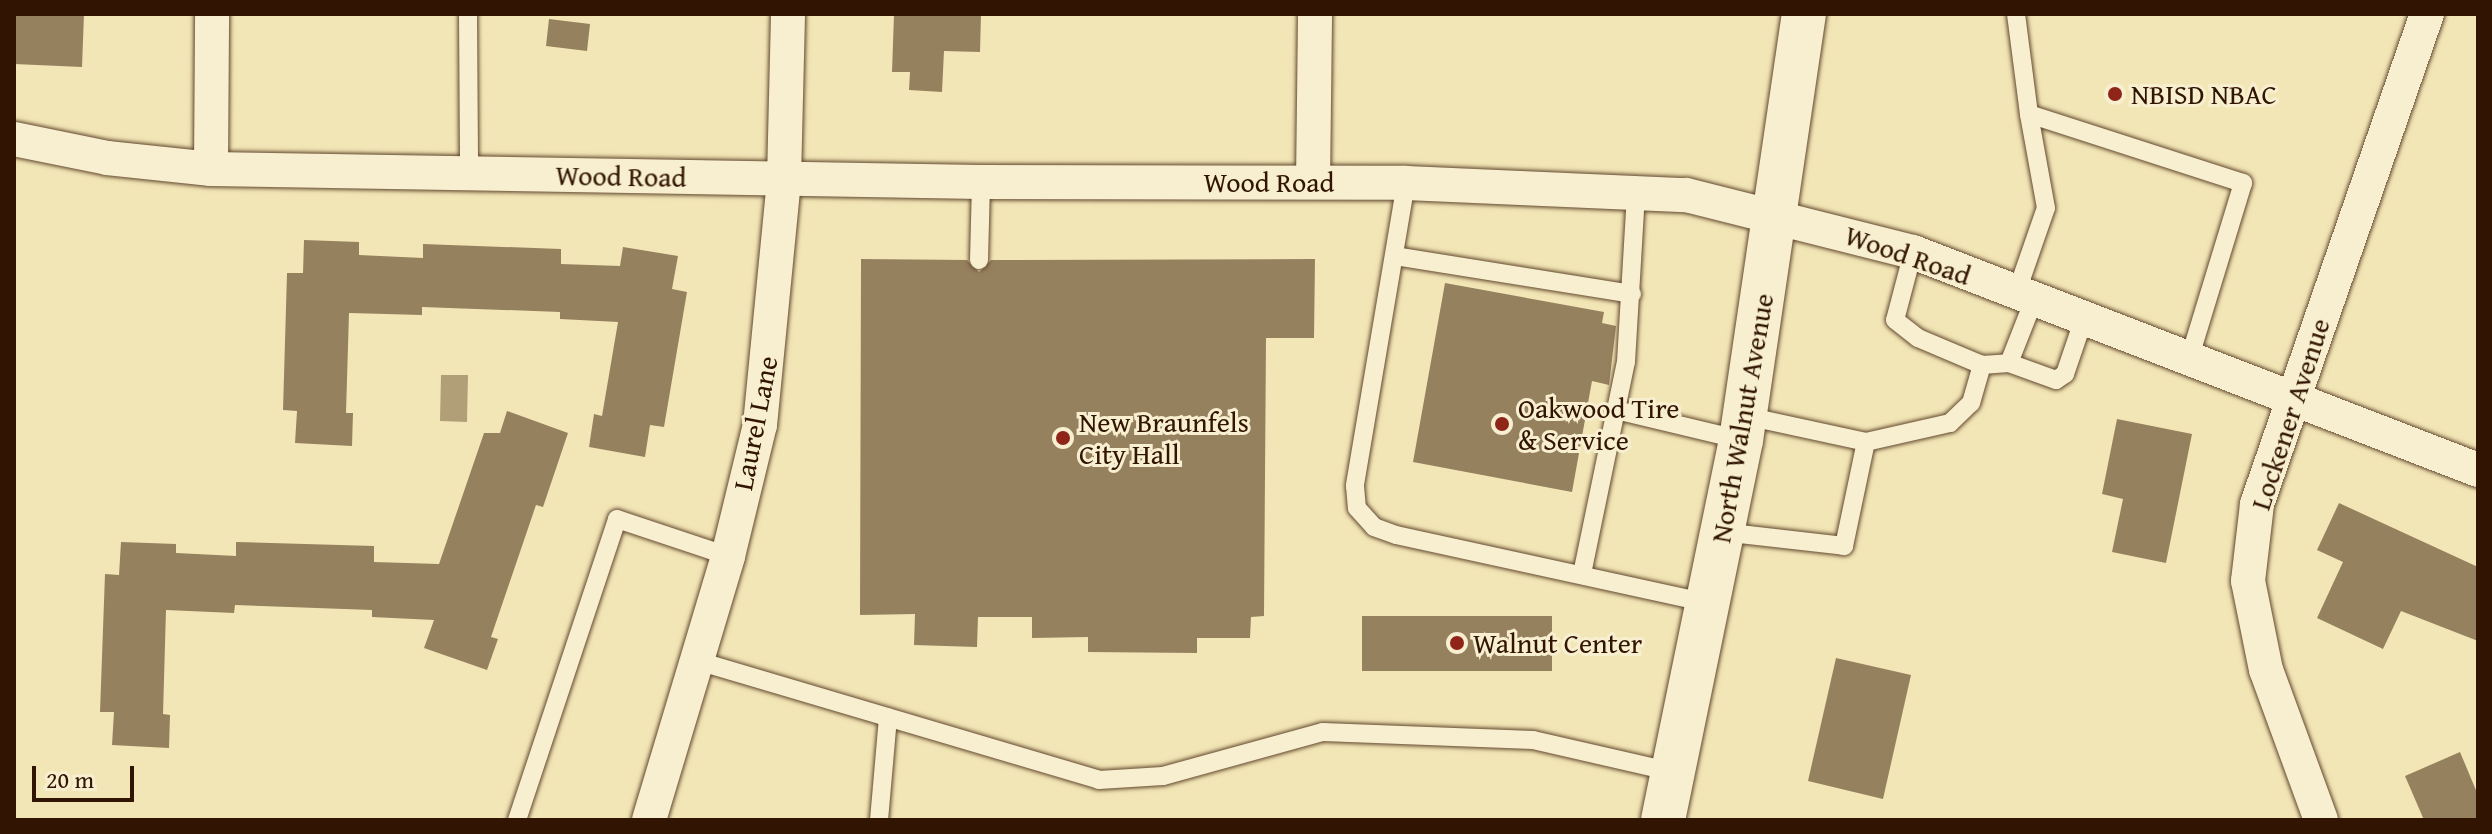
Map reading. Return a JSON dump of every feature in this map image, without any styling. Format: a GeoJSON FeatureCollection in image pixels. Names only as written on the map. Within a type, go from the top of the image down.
{"type":"FeatureCollection","features":[{"type":"Feature","properties":{"kind":"main road","name":"North Walnut Avenue"},"geometry":{"type":"LineString","coordinates":[[1663,820],[1744,428],[1804,14]]}},
{"type":"Feature","properties":{"kind":"street"},"geometry":{"type":"LineString","coordinates":[[211,169],[212,14]]}},
{"type":"Feature","properties":{"kind":"street","name":"Laurel Lane"},"geometry":{"type":"LineString","coordinates":[[649,820],[728,556],[760,425],[784,179],[788,14]]}},
{"type":"Feature","properties":{"kind":"street"},"geometry":{"type":"LineString","coordinates":[[1313,182],[1315,14]]}},
{"type":"Feature","properties":{"kind":"street","name":"Lockener Avenue"},"geometry":{"type":"LineString","coordinates":[[2321,820],[2266,670],[2248,581],[2257,504],[2427,14]]}},
{"type":"Feature","properties":{"kind":"street","name":"Wood Road"},"geometry":{"type":"LineString","coordinates":[[14,139],[107,158],[211,169],[981,182],[1406,183],[1686,195],[1777,215],[1913,252],[2083,321],[2292,397],[2478,470]]}},
{"type":"Feature","properties":{"kind":"lane"},"geometry":{"type":"LineString","coordinates":[[468,14],[469,172]]}},
{"type":"Feature","properties":{"kind":"lane"},"geometry":{"type":"LineString","coordinates":[[2009,363],[2046,208],[2029,114],[2016,14]]}},
{"type":"Feature","properties":{"kind":"lane"},"geometry":{"type":"LineString","coordinates":[[2029,114],[2243,183],[2189,360]]}},
{"type":"Feature","properties":{"kind":"lane"},"geometry":{"type":"LineString","coordinates":[[979,260],[981,182]]}},
{"type":"Feature","properties":{"kind":"lane"},"geometry":{"type":"LineString","coordinates":[[1406,183],[1355,486],[1357,508],[1385,532],[1707,603]]}},
{"type":"Feature","properties":{"kind":"lane"},"geometry":{"type":"LineString","coordinates":[[1582,574],[1616,410],[1632,294],[1636,194]]}},
{"type":"Feature","properties":{"kind":"lane"},"geometry":{"type":"LineString","coordinates":[[1913,252],[1895,320],[1918,338],[1982,365],[2009,363],[2056,380],[2065,374],[2083,321]]}},
{"type":"Feature","properties":{"kind":"lane"},"geometry":{"type":"LineString","coordinates":[[1395,256],[1632,294]]}},
{"type":"Feature","properties":{"kind":"lane"},"geometry":{"type":"LineString","coordinates":[[1616,410],[1866,442],[1950,423],[1971,403],[1982,365]]}},
{"type":"Feature","properties":{"kind":"lane"},"geometry":{"type":"LineString","coordinates":[[1722,532],[1844,546],[1866,442]]}},
{"type":"Feature","properties":{"kind":"lane"},"geometry":{"type":"LineString","coordinates":[[517,820],[617,519],[728,556]]}},
{"type":"Feature","properties":{"kind":"lane"},"geometry":{"type":"LineString","coordinates":[[698,661],[1099,780],[1163,776],[1323,732],[1533,740],[1673,772]]}},
{"type":"Feature","properties":{"kind":"lane"},"geometry":{"type":"LineString","coordinates":[[879,820],[888,717]]}},
{"type":"Feature","properties":{"kind":"shaded area"},"geometry":{"type":"Polygon","coordinates":[[[441,375],[468,375],[467,422],[440,421],[441,375]]]}},
{"type":"Feature","properties":{"kind":"building"},"geometry":{"type":"Polygon","coordinates":[[[14,14],[84,14],[82,67],[14,64],[14,14]]]}},
{"type":"Feature","properties":{"kind":"building"},"geometry":{"type":"Polygon","coordinates":[[[894,14],[981,14],[980,52],[944,51],[942,92],[909,90],[910,72],[892,72],[894,14]]]}},
{"type":"Feature","properties":{"kind":"building"},"geometry":{"type":"Polygon","coordinates":[[[549,19],[590,24],[587,51],[546,46],[549,19]]]}},
{"type":"Feature","properties":{"kind":"building"},"geometry":{"type":"Polygon","coordinates":[[[304,240],[359,242],[359,255],[423,258],[423,244],[561,249],[561,264],[620,266],[623,247],[678,256],[672,289],[687,292],[664,427],[650,425],[645,457],[589,447],[594,414],[602,416],[618,322],[560,319],[560,312],[422,307],[422,315],[349,313],[346,413],[353,413],[352,446],[295,443],[297,411],[283,410],[287,273],[303,273],[304,240]]]}},
{"type":"Feature","properties":{"kind":"building","name":"New Braunfels City Hall"},"geometry":{"type":"Polygon","coordinates":[[[861,259],[967,260],[979,272],[991,260],[1315,259],[1314,338],[1266,338],[1264,616],[1251,617],[1250,638],[1197,638],[1197,653],[1088,652],[1088,637],[1032,638],[1032,617],[978,617],[977,647],[914,645],[915,614],[860,615],[861,259]]]}},
{"type":"Feature","properties":{"kind":"building","name":"Oakwood Tire & Service"},"geometry":{"type":"Polygon","coordinates":[[[1445,283],[1604,312],[1602,323],[1616,326],[1609,385],[1592,381],[1572,492],[1413,462],[1445,283]]]}},
{"type":"Feature","properties":{"kind":"building"},"geometry":{"type":"Polygon","coordinates":[[[507,411],[568,433],[543,507],[536,505],[491,637],[498,639],[487,670],[424,648],[434,620],[372,617],[372,610],[235,605],[234,613],[166,610],[163,714],[170,715],[169,748],[112,745],[114,712],[100,712],[105,574],[119,575],[121,542],[176,544],[176,553],[236,556],[236,542],[374,546],[374,562],[439,564],[484,433],[500,433],[507,411]]]}},
{"type":"Feature","properties":{"kind":"building"},"geometry":{"type":"Polygon","coordinates":[[[2117,419],[2192,434],[2166,563],[2112,552],[2123,499],[2102,494],[2117,419]]]}},
{"type":"Feature","properties":{"kind":"building"},"geometry":{"type":"Polygon","coordinates":[[[2339,503],[2478,567],[2478,641],[2401,611],[2383,649],[2317,618],[2343,562],[2317,550],[2339,503]]]}},
{"type":"Feature","properties":{"kind":"building","name":"Walnut Center"},"geometry":{"type":"Polygon","coordinates":[[[1362,616],[1552,616],[1552,671],[1362,671],[1362,616]]]}},
{"type":"Feature","properties":{"kind":"building"},"geometry":{"type":"Polygon","coordinates":[[[1836,658],[1911,675],[1883,799],[1808,781],[1836,658]]]}},
{"type":"Feature","properties":{"kind":"building"},"geometry":{"type":"Polygon","coordinates":[[[2460,752],[2478,795],[2478,820],[2424,820],[2405,776],[2460,752]]]}},
{"type":"Feature","properties":{"kind":"place","name":"NBISD NBAC"},"geometry":{"type":"Point","coordinates":[2115,94]}},
{"type":"Feature","properties":{"kind":"place","name":"Oakwood Tire & Service"},"geometry":{"type":"Point","coordinates":[1502,424]}},
{"type":"Feature","properties":{"kind":"place","name":"New Braunfels City Hall"},"geometry":{"type":"Point","coordinates":[1063,438]}},
{"type":"Feature","properties":{"kind":"place","name":"Walnut Center"},"geometry":{"type":"Point","coordinates":[1457,643]}}]}
